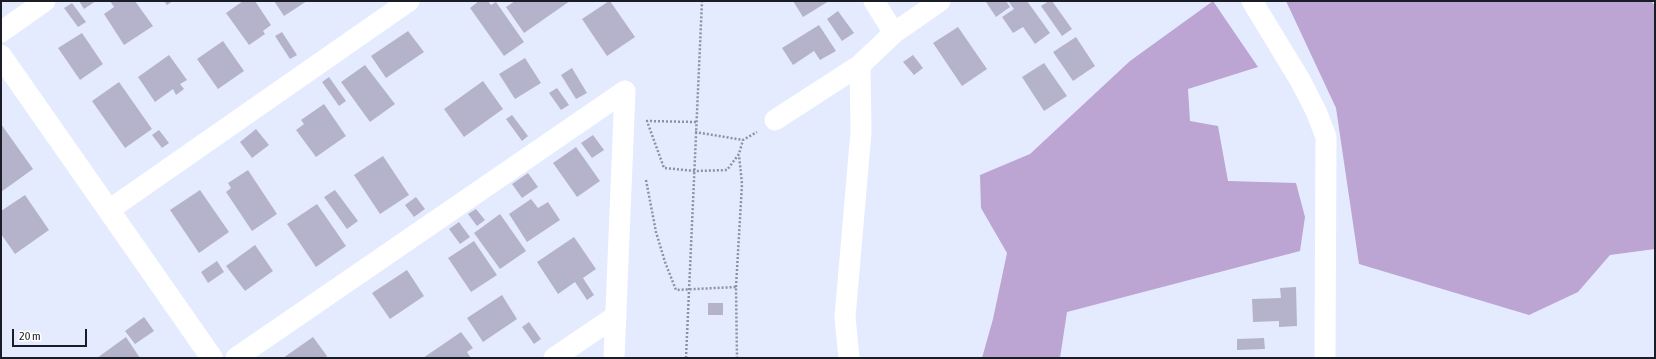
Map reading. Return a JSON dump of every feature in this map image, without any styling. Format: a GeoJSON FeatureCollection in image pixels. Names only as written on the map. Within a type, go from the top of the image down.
{"type":"FeatureCollection","features":[{"type":"Feature","properties":{"kind":"street"},"geometry":{"type":"LineString","coordinates":[[1,32],[45,1]]}},
{"type":"Feature","properties":{"kind":"street"},"geometry":{"type":"LineString","coordinates":[[109,210],[409,1]]}},
{"type":"Feature","properties":{"kind":"street"},"geometry":{"type":"LineString","coordinates":[[874,1],[894,33]]}},
{"type":"Feature","properties":{"kind":"street"},"geometry":{"type":"LineString","coordinates":[[775,120],[860,65],[894,33],[940,1]]}},
{"type":"Feature","properties":{"kind":"street"},"geometry":{"type":"LineString","coordinates":[[1252,1],[1300,80],[1316,111],[1326,137],[1325,358]]}},
{"type":"Feature","properties":{"kind":"street"},"geometry":{"type":"LineString","coordinates":[[1,56],[212,358]]}},
{"type":"Feature","properties":{"kind":"street"},"geometry":{"type":"LineString","coordinates":[[849,358],[845,317],[861,132],[860,65]]}},
{"type":"Feature","properties":{"kind":"street"},"geometry":{"type":"LineString","coordinates":[[236,358],[625,91],[614,358]]}},
{"type":"Feature","properties":{"kind":"street"},"geometry":{"type":"LineString","coordinates":[[554,358],[616,316]]}},
{"type":"Feature","properties":{"kind":"path"},"geometry":{"type":"LineString","coordinates":[[686,358],[702,1]]}},
{"type":"Feature","properties":{"kind":"path"},"geometry":{"type":"LineString","coordinates":[[647,122],[664,168],[695,171],[727,170],[739,154],[744,140],[775,120]]}},
{"type":"Feature","properties":{"kind":"path"},"geometry":{"type":"LineString","coordinates":[[643,121],[696,122]]}},
{"type":"Feature","properties":{"kind":"path"},"geometry":{"type":"LineString","coordinates":[[647,122],[647,129]]}},
{"type":"Feature","properties":{"kind":"path"},"geometry":{"type":"LineString","coordinates":[[696,132],[744,140]]}},
{"type":"Feature","properties":{"kind":"path"},"geometry":{"type":"LineString","coordinates":[[737,358],[736,287],[742,184],[739,154]]}},
{"type":"Feature","properties":{"kind":"path"},"geometry":{"type":"LineString","coordinates":[[646,177],[654,225],[665,262],[676,290],[690,288],[736,287]]}},
{"type":"Feature","properties":{"kind":"shaded area"},"geometry":{"type":"Polygon","coordinates":[[[1213,1],[1258,67],[1188,89],[1190,121],[1218,126],[1228,181],[1296,183],[1305,217],[1300,251],[1067,312],[1060,358],[982,358],[993,319],[1007,253],[981,208],[980,175],[1030,154],[1130,61],[1213,1]]]}},
{"type":"Feature","properties":{"kind":"shaded area"},"geometry":{"type":"Polygon","coordinates":[[[1286,1],[1651,1],[1655,6],[1655,249],[1610,255],[1578,292],[1529,315],[1359,264],[1336,108],[1286,1]]]}},
{"type":"Feature","properties":{"kind":"building"},"geometry":{"type":"Polygon","coordinates":[[[79,1],[96,1],[84,9],[79,1]]]}},
{"type":"Feature","properties":{"kind":"building"},"geometry":{"type":"Polygon","coordinates":[[[110,1],[135,1],[153,26],[124,45],[104,14],[114,7],[110,1]]]}},
{"type":"Feature","properties":{"kind":"building"},"geometry":{"type":"Polygon","coordinates":[[[164,1],[173,1],[167,5],[164,1]]]}},
{"type":"Feature","properties":{"kind":"building"},"geometry":{"type":"Polygon","coordinates":[[[243,1],[255,1],[271,25],[263,31],[265,34],[249,45],[226,13],[243,1]]]}},
{"type":"Feature","properties":{"kind":"building"},"geometry":{"type":"Polygon","coordinates":[[[274,1],[307,1],[284,16],[274,1]]]}},
{"type":"Feature","properties":{"kind":"building"},"geometry":{"type":"Polygon","coordinates":[[[479,1],[488,1],[491,5],[496,2],[524,42],[504,56],[470,8],[479,1]]]}},
{"type":"Feature","properties":{"kind":"building"},"geometry":{"type":"Polygon","coordinates":[[[515,1],[570,1],[524,33],[506,7],[515,1]]]}},
{"type":"Feature","properties":{"kind":"building"},"geometry":{"type":"Polygon","coordinates":[[[609,1],[635,37],[607,56],[582,19],[609,1]]]}},
{"type":"Feature","properties":{"kind":"building"},"geometry":{"type":"Polygon","coordinates":[[[793,1],[829,1],[803,17],[793,1]]]}},
{"type":"Feature","properties":{"kind":"building"},"geometry":{"type":"Polygon","coordinates":[[[1006,1],[1010,7],[996,17],[986,2],[1006,1]]]}},
{"type":"Feature","properties":{"kind":"building"},"geometry":{"type":"Polygon","coordinates":[[[1008,1],[1027,1],[1050,33],[1035,44],[1023,27],[1013,33],[1002,17],[1014,9],[1008,1]]]}},
{"type":"Feature","properties":{"kind":"building"},"geometry":{"type":"Polygon","coordinates":[[[1049,1],[1052,1],[1072,29],[1062,36],[1041,6],[1049,1]]]}},
{"type":"Feature","properties":{"kind":"building"},"geometry":{"type":"Polygon","coordinates":[[[72,3],[86,22],[78,27],[64,8],[72,3]]]}},
{"type":"Feature","properties":{"kind":"building"},"geometry":{"type":"Polygon","coordinates":[[[838,11],[854,33],[842,41],[827,19],[838,11]]]}},
{"type":"Feature","properties":{"kind":"building"},"geometry":{"type":"Polygon","coordinates":[[[819,25],[836,51],[820,60],[814,51],[793,65],[782,48],[819,25]]]}},
{"type":"Feature","properties":{"kind":"building"},"geometry":{"type":"Polygon","coordinates":[[[958,27],[987,69],[962,86],[933,43],[958,27]]]}},
{"type":"Feature","properties":{"kind":"building"},"geometry":{"type":"Polygon","coordinates":[[[408,31],[424,52],[386,78],[371,56],[408,31]]]}},
{"type":"Feature","properties":{"kind":"building"},"geometry":{"type":"Polygon","coordinates":[[[282,32],[297,55],[290,59],[275,36],[282,32]]]}},
{"type":"Feature","properties":{"kind":"building"},"geometry":{"type":"Polygon","coordinates":[[[82,33],[103,64],[80,80],[58,48],[82,33]]]}},
{"type":"Feature","properties":{"kind":"building"},"geometry":{"type":"Polygon","coordinates":[[[1076,37],[1095,66],[1073,81],[1053,52],[1076,37]]]}},
{"type":"Feature","properties":{"kind":"building"},"geometry":{"type":"Polygon","coordinates":[[[223,41],[244,71],[218,89],[197,59],[223,41]]]}},
{"type":"Feature","properties":{"kind":"building"},"geometry":{"type":"Polygon","coordinates":[[[169,55],[187,80],[180,84],[184,89],[176,95],[173,89],[155,102],[138,77],[169,55]]]}},
{"type":"Feature","properties":{"kind":"building"},"geometry":{"type":"Polygon","coordinates":[[[913,55],[923,68],[914,75],[903,62],[913,55]]]}},
{"type":"Feature","properties":{"kind":"building"},"geometry":{"type":"Polygon","coordinates":[[[525,58],[541,83],[515,99],[499,74],[525,58]]]}},
{"type":"Feature","properties":{"kind":"building"},"geometry":{"type":"Polygon","coordinates":[[[1044,63],[1067,96],[1044,111],[1022,77],[1044,63]]]}},
{"type":"Feature","properties":{"kind":"building"},"geometry":{"type":"Polygon","coordinates":[[[365,65],[395,104],[370,122],[341,82],[365,65]]]}},
{"type":"Feature","properties":{"kind":"building"},"geometry":{"type":"Polygon","coordinates":[[[572,68],[587,93],[576,99],[561,75],[572,68]]]}},
{"type":"Feature","properties":{"kind":"building"},"geometry":{"type":"Polygon","coordinates":[[[329,77],[346,101],[339,106],[322,82],[329,77]]]}},
{"type":"Feature","properties":{"kind":"building"},"geometry":{"type":"Polygon","coordinates":[[[483,81],[503,109],[464,137],[444,109],[483,81]]]}},
{"type":"Feature","properties":{"kind":"building"},"geometry":{"type":"Polygon","coordinates":[[[119,82],[152,129],[125,148],[92,101],[119,82]]]}},
{"type":"Feature","properties":{"kind":"building"},"geometry":{"type":"Polygon","coordinates":[[[557,88],[569,105],[561,110],[549,93],[557,88]]]}},
{"type":"Feature","properties":{"kind":"building"},"geometry":{"type":"Polygon","coordinates":[[[324,104],[346,136],[316,157],[296,130],[304,124],[301,120],[324,104]]]}},
{"type":"Feature","properties":{"kind":"building"},"geometry":{"type":"Polygon","coordinates":[[[512,115],[528,136],[522,141],[506,119],[512,115]]]}},
{"type":"Feature","properties":{"kind":"building"},"geometry":{"type":"Polygon","coordinates":[[[1,124],[33,169],[1,192],[1,124]]]}},
{"type":"Feature","properties":{"kind":"building"},"geometry":{"type":"Polygon","coordinates":[[[256,129],[269,145],[252,158],[240,142],[256,129]]]}},
{"type":"Feature","properties":{"kind":"building"},"geometry":{"type":"Polygon","coordinates":[[[159,130],[169,143],[162,148],[152,135],[159,130]]]}},
{"type":"Feature","properties":{"kind":"building"},"geometry":{"type":"Polygon","coordinates":[[[593,135],[604,150],[592,158],[581,143],[593,135]]]}},
{"type":"Feature","properties":{"kind":"building"},"geometry":{"type":"Polygon","coordinates":[[[576,147],[600,181],[577,197],[553,163],[576,147]]]}},
{"type":"Feature","properties":{"kind":"building"},"geometry":{"type":"Polygon","coordinates":[[[383,156],[409,195],[380,214],[354,175],[383,156]]]}},
{"type":"Feature","properties":{"kind":"building"},"geometry":{"type":"Polygon","coordinates":[[[248,170],[277,214],[252,231],[226,192],[231,188],[228,183],[248,170]]]}},
{"type":"Feature","properties":{"kind":"building"},"geometry":{"type":"Polygon","coordinates":[[[528,173],[538,187],[522,198],[512,184],[528,173]]]}},
{"type":"Feature","properties":{"kind":"building"},"geometry":{"type":"Polygon","coordinates":[[[200,190],[229,232],[199,253],[170,210],[200,190]]]}},
{"type":"Feature","properties":{"kind":"building"},"geometry":{"type":"Polygon","coordinates":[[[335,190],[358,221],[347,229],[324,197],[335,190]]]}},
{"type":"Feature","properties":{"kind":"building"},"geometry":{"type":"Polygon","coordinates":[[[25,195],[49,230],[15,254],[1,234],[1,211],[25,195]]]}},
{"type":"Feature","properties":{"kind":"building"},"geometry":{"type":"Polygon","coordinates":[[[416,197],[425,209],[414,217],[405,205],[416,197]]]}},
{"type":"Feature","properties":{"kind":"building"},"geometry":{"type":"Polygon","coordinates":[[[531,199],[538,208],[548,202],[560,220],[527,242],[509,214],[531,199]]]}},
{"type":"Feature","properties":{"kind":"building"},"geometry":{"type":"Polygon","coordinates":[[[317,204],[346,246],[316,267],[287,224],[317,204]]]}},
{"type":"Feature","properties":{"kind":"building"},"geometry":{"type":"Polygon","coordinates":[[[476,209],[485,220],[477,226],[468,214],[476,209]]]}},
{"type":"Feature","properties":{"kind":"building"},"geometry":{"type":"Polygon","coordinates":[[[500,214],[526,251],[500,269],[474,233],[500,214]]]}},
{"type":"Feature","properties":{"kind":"building"},"geometry":{"type":"Polygon","coordinates":[[[459,222],[470,237],[460,244],[449,229],[459,222]]]}},
{"type":"Feature","properties":{"kind":"building"},"geometry":{"type":"Polygon","coordinates":[[[574,237],[596,269],[583,278],[594,295],[587,300],[575,282],[558,294],[537,262],[574,237]]]}},
{"type":"Feature","properties":{"kind":"building"},"geometry":{"type":"Polygon","coordinates":[[[474,241],[497,275],[471,292],[448,258],[474,241]]]}},
{"type":"Feature","properties":{"kind":"building"},"geometry":{"type":"Polygon","coordinates":[[[255,245],[273,271],[245,291],[226,266],[255,245]]]}},
{"type":"Feature","properties":{"kind":"building"},"geometry":{"type":"Polygon","coordinates":[[[217,261],[224,272],[208,283],[201,272],[217,261]]]}},
{"type":"Feature","properties":{"kind":"building"},"geometry":{"type":"Polygon","coordinates":[[[407,270],[424,296],[390,319],[372,293],[407,270]]]}},
{"type":"Feature","properties":{"kind":"building"},"geometry":{"type":"Polygon","coordinates":[[[1296,287],[1297,326],[1279,327],[1279,321],[1253,322],[1252,299],[1281,298],[1280,288],[1296,287]]]}},
{"type":"Feature","properties":{"kind":"building"},"geometry":{"type":"Polygon","coordinates":[[[502,295],[517,319],[483,342],[467,318],[502,295]]]}},
{"type":"Feature","properties":{"kind":"building"},"geometry":{"type":"Polygon","coordinates":[[[708,303],[723,303],[723,315],[708,315],[708,303]]]}},
{"type":"Feature","properties":{"kind":"building"},"geometry":{"type":"Polygon","coordinates":[[[144,317],[154,331],[135,344],[125,331],[144,317]]]}},
{"type":"Feature","properties":{"kind":"building"},"geometry":{"type":"Polygon","coordinates":[[[529,322],[541,339],[534,344],[522,327],[529,322]]]}},
{"type":"Feature","properties":{"kind":"building"},"geometry":{"type":"Polygon","coordinates":[[[461,332],[473,348],[467,352],[471,358],[423,358],[461,332]]]}},
{"type":"Feature","properties":{"kind":"building"},"geometry":{"type":"Polygon","coordinates":[[[126,337],[140,358],[97,358],[126,337]]]}},
{"type":"Feature","properties":{"kind":"building"},"geometry":{"type":"Polygon","coordinates":[[[313,337],[327,356],[325,358],[283,358],[313,337]]]}},
{"type":"Feature","properties":{"kind":"building"},"geometry":{"type":"Polygon","coordinates":[[[1264,338],[1265,349],[1237,350],[1237,339],[1264,338]]]}}]}
